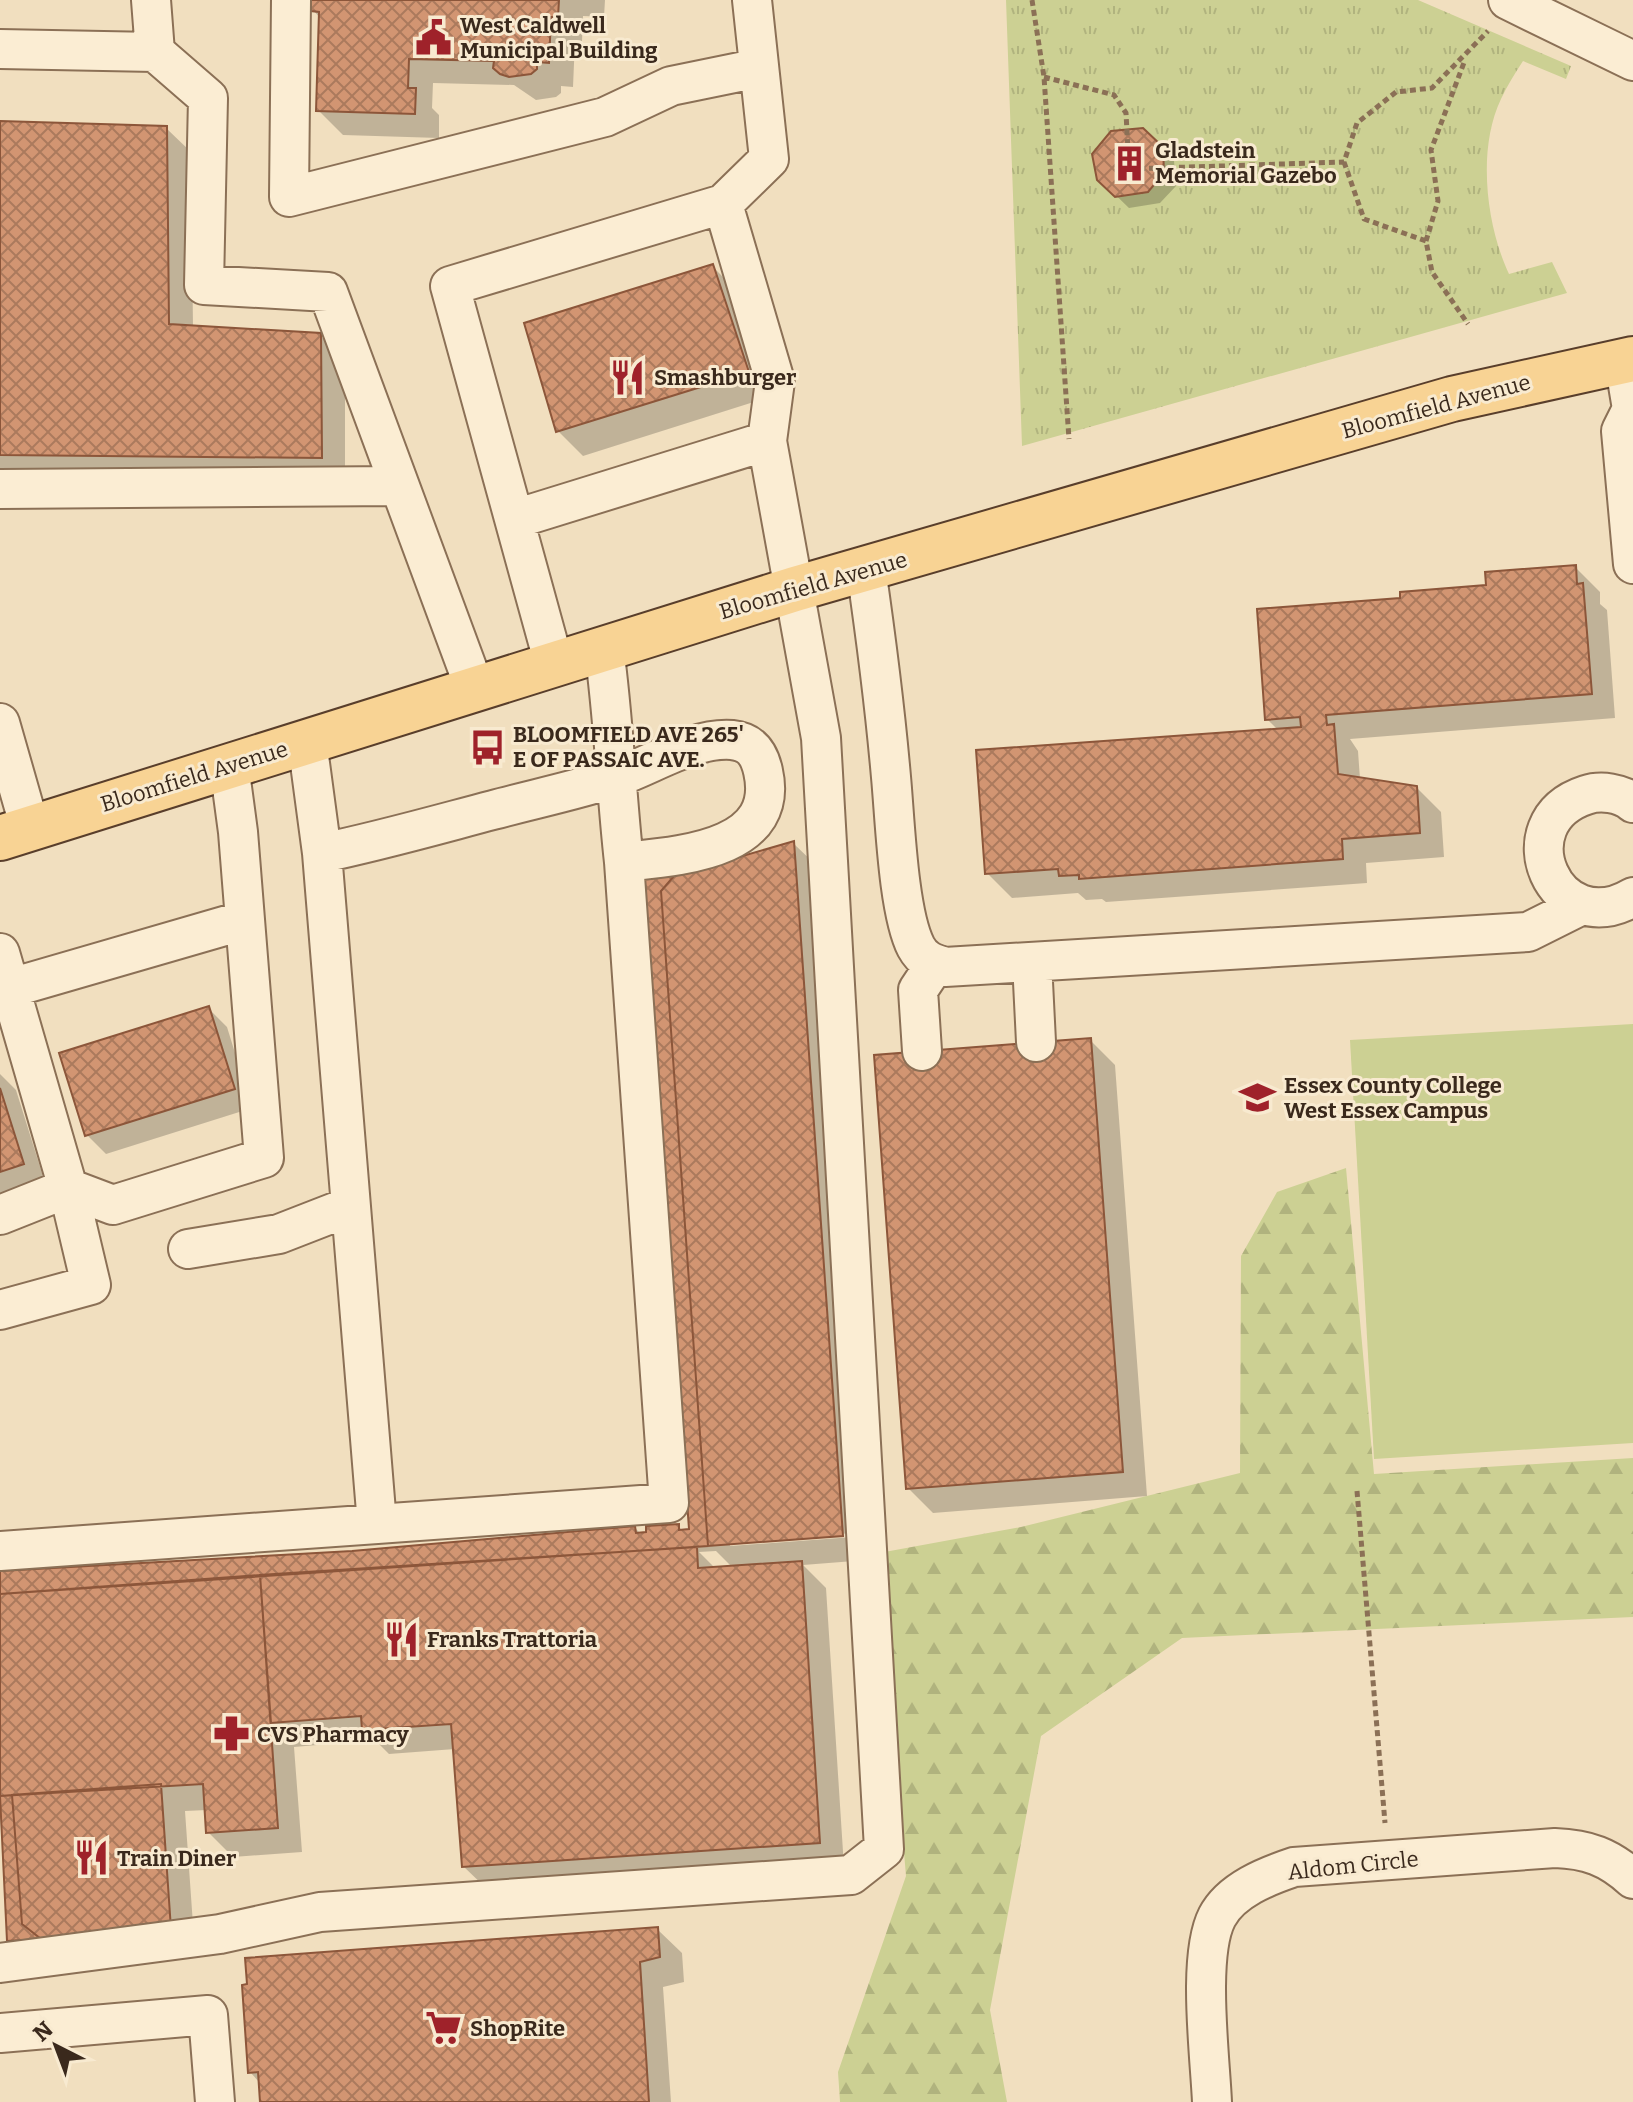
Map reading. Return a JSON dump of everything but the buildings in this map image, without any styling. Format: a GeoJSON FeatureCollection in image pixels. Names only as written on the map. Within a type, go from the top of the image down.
{"type":"FeatureCollection","features":[{"type":"Feature","properties":{"kind":"main road","name":"Bloomfield Avenue"},"geometry":{"type":"LineString","coordinates":[[15,833],[795,589],[1452,399],[1629,360]]}},
{"type":"Feature","properties":{"kind":"street"},"geometry":{"type":"LineString","coordinates":[[151,0],[155,52]]}},
{"type":"Feature","properties":{"kind":"street"},"geometry":{"type":"LineString","coordinates":[[291,0],[289,197],[605,117],[671,86],[759,68]]}},
{"type":"Feature","properties":{"kind":"street"},"geometry":{"type":"LineString","coordinates":[[554,664],[450,286],[723,204],[769,159],[752,0]]}},
{"type":"Feature","properties":{"kind":"street"},"geometry":{"type":"LineString","coordinates":[[1511,1],[1633,61]]}},
{"type":"Feature","properties":{"kind":"street"},"geometry":{"type":"LineString","coordinates":[[0,49],[155,52],[208,98],[204,285],[328,292],[475,689]]}},
{"type":"Feature","properties":{"kind":"street"},"geometry":{"type":"LineString","coordinates":[[0,1963],[220,1934],[320,1912],[851,1875],[884,1849],[821,738],[767,441],[775,381],[723,204]]}},
{"type":"Feature","properties":{"kind":"street"},"geometry":{"type":"LineString","coordinates":[[1629,360],[1632,410],[1621,431],[1633,564]]}},
{"type":"Feature","properties":{"kind":"street"},"geometry":{"type":"LineString","coordinates":[[515,519],[767,441]]}},
{"type":"Feature","properties":{"kind":"street"},"geometry":{"type":"LineString","coordinates":[[0,489],[399,486]]}},
{"type":"Feature","properties":{"kind":"street"},"geometry":{"type":"LineString","coordinates":[[866,569],[887,725],[896,845],[911,935],[937,987],[932,1050]]}},
{"type":"Feature","properties":{"kind":"street"},"geometry":{"type":"LineString","coordinates":[[0,1551],[669,1503],[624,862],[615,778],[614,714],[604,649]]}},
{"type":"Feature","properties":{"kind":"street"},"geometry":{"type":"LineString","coordinates":[[0,723],[15,833]]}},
{"type":"Feature","properties":{"kind":"street"},"geometry":{"type":"LineString","coordinates":[[322,853],[615,778],[708,742],[733,740],[751,746],[760,755],[765,779],[760,819],[739,837],[676,857],[624,862]]}},
{"type":"Feature","properties":{"kind":"street"},"geometry":{"type":"LineString","coordinates":[[307,741],[322,853],[377,1524]]}},
{"type":"Feature","properties":{"kind":"street"},"geometry":{"type":"LineString","coordinates":[[0,1215],[68,1188],[113,1205],[264,1158],[229,765]]}},
{"type":"Feature","properties":{"kind":"street"},"geometry":{"type":"LineString","coordinates":[[1633,766],[1619,798],[1574,799],[1558,810],[1548,827],[1543,845],[1544,864],[1552,882],[1565,896],[1582,905],[1601,908],[1633,897]]}},
{"type":"Feature","properties":{"kind":"street"},"geometry":{"type":"LineString","coordinates":[[928,969],[1528,932],[1582,905]]}},
{"type":"Feature","properties":{"kind":"street"},"geometry":{"type":"LineString","coordinates":[[0,1310],[91,1285],[68,1188],[4,977],[245,920]]}},
{"type":"Feature","properties":{"kind":"street"},"geometry":{"type":"LineString","coordinates":[[1032,962],[1036,1042]]}},
{"type":"Feature","properties":{"kind":"street"},"geometry":{"type":"LineString","coordinates":[[188,1249],[279,1234],[351,1206]]}},
{"type":"Feature","properties":{"kind":"street","name":"Aldom Circle"},"geometry":{"type":"LineString","coordinates":[[1212,2102],[1209,1938],[1218,1914],[1253,1885],[1294,1867],[1555,1848],[1583,1849],[1614,1862],[1633,1879]]}},
{"type":"Feature","properties":{"kind":"street"},"geometry":{"type":"LineString","coordinates":[[0,2033],[208,2015],[215,2102]]}},
{"type":"Feature","properties":{"kind":"path"},"geometry":{"type":"LineString","coordinates":[[1032,0],[1044,77],[1069,439]]}},
{"type":"Feature","properties":{"kind":"path"},"geometry":{"type":"LineString","coordinates":[[1426,241],[1364,219],[1344,162],[1357,123],[1396,92],[1432,88],[1467,56],[1511,1]]}},
{"type":"Feature","properties":{"kind":"path"},"geometry":{"type":"LineString","coordinates":[[1467,56],[1431,150],[1438,201],[1426,241],[1432,272],[1468,324]]}},
{"type":"Feature","properties":{"kind":"path"},"geometry":{"type":"LineString","coordinates":[[1044,77],[1114,95],[1126,113],[1129,169],[1344,162]]}},
{"type":"Feature","properties":{"kind":"path"},"geometry":{"type":"LineString","coordinates":[[1357,1491],[1388,1860]]}},
{"type":"Feature","properties":{"kind":"green space"},"geometry":{"type":"Polygon","coordinates":[[[1006,0],[1418,0],[1571,66],[1566,79],[1523,61],[1503,94],[1494,119],[1487,163],[1490,210],[1509,274],[1552,262],[1567,293],[1022,446],[1006,0]]]}},
{"type":"Feature","properties":{"kind":"green space"},"geometry":{"type":"Polygon","coordinates":[[[1633,1024],[1633,1443],[1374,1459],[1350,1040],[1633,1024]]]}},
{"type":"Feature","properties":{"kind":"green space"},"geometry":{"type":"Polygon","coordinates":[[[1346,1168],[1374,1474],[1633,1458],[1633,1617],[1182,1638],[1041,1736],[990,2010],[1007,2102],[840,2102],[838,2072],[906,1876],[879,1553],[1021,1527],[1240,1473],[1241,1256],[1277,1192],[1346,1168]]]}},
{"type":"Feature","properties":{"kind":"place","name":"West Caldwell Municipal Building"},"geometry":{"type":"Point","coordinates":[434,38]}},
{"type":"Feature","properties":{"kind":"place","name":"Gladstein Memorial Gazebo"},"geometry":{"type":"Point","coordinates":[1129,163]}},
{"type":"Feature","properties":{"kind":"place","name":"Smashburger"},"geometry":{"type":"Point","coordinates":[628,377]}},
{"type":"Feature","properties":{"kind":"place","name":"BLOOMFIELD AVE 265' E OF PASSAIC AVE."},"geometry":{"type":"Point","coordinates":[487,747]}},
{"type":"Feature","properties":{"kind":"place","name":"Essex County College West Essex Campus"},"geometry":{"type":"Point","coordinates":[1258,1098]}},
{"type":"Feature","properties":{"kind":"place","name":"Franks Trattoria"},"geometry":{"type":"Point","coordinates":[401,1639]}},
{"type":"Feature","properties":{"kind":"place","name":"CVS Pharmacy"},"geometry":{"type":"Point","coordinates":[231,1734]}},
{"type":"Feature","properties":{"kind":"place","name":"Train Diner"},"geometry":{"type":"Point","coordinates":[91,1858]}},
{"type":"Feature","properties":{"kind":"place","name":"ShopRite"},"geometry":{"type":"Point","coordinates":[444,2028]}}]}
